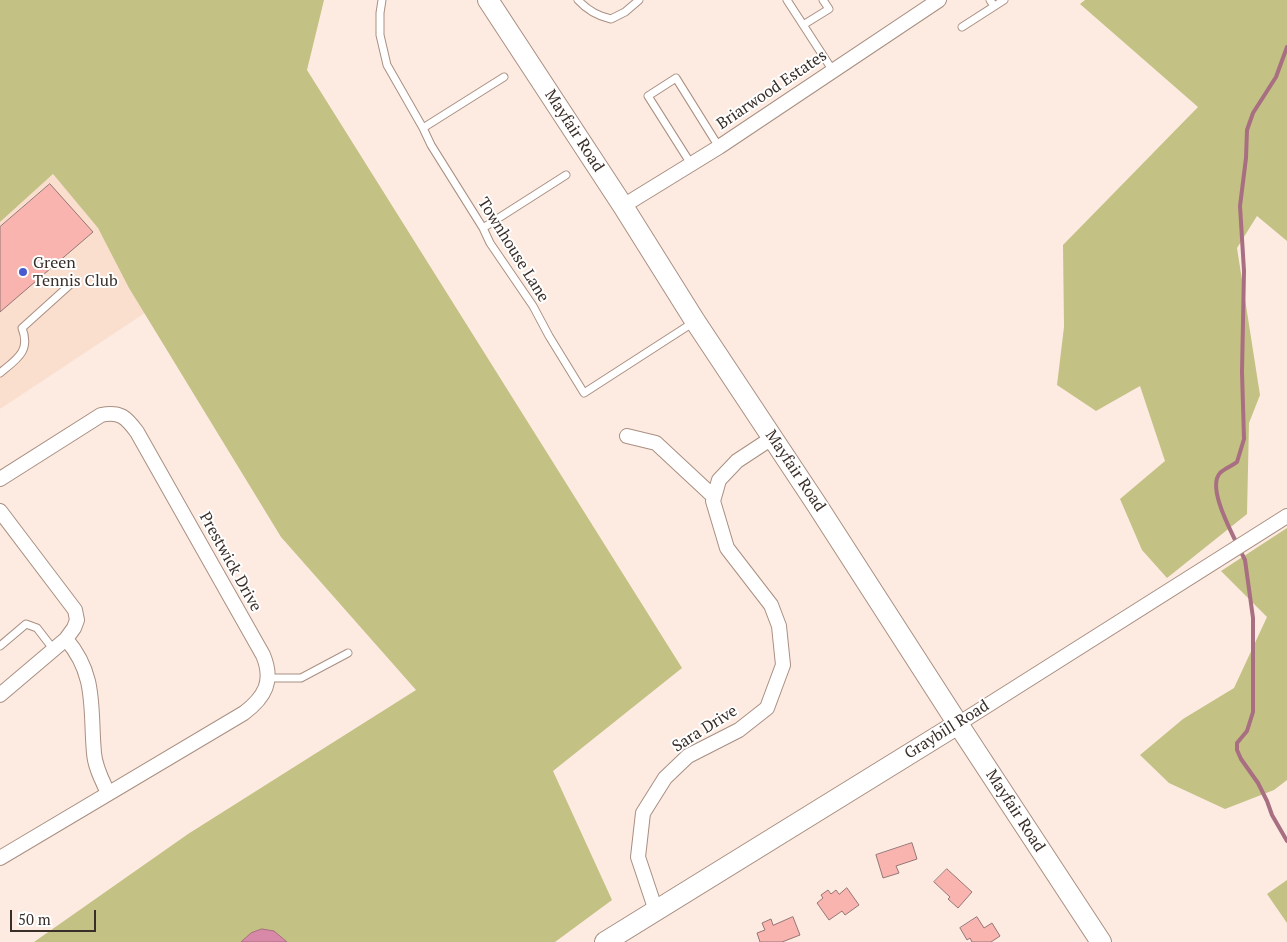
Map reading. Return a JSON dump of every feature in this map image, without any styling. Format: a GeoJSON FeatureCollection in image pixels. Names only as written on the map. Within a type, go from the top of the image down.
{"type":"FeatureCollection","features":[{"type":"Feature","properties":{"kind":"street","name":"Mayfair Road"},"geometry":{"type":"LineString","coordinates":[[488,0],[623,206],[695,321],[1101,942]]}},
{"type":"Feature","properties":{"kind":"street","name":"Briarwood Estates"},"geometry":{"type":"LineString","coordinates":[[623,206],[719,147],[939,0]]}},
{"type":"Feature","properties":{"kind":"street","name":"Prestwick Drive"},"geometry":{"type":"LineString","coordinates":[[0,479],[101,415],[116,414],[126,418],[137,432],[262,655],[266,664],[268,678]]}},
{"type":"Feature","properties":{"kind":"street"},"geometry":{"type":"LineString","coordinates":[[627,436],[656,443],[714,497],[719,480],[737,461],[772,438]]}},
{"type":"Feature","properties":{"kind":"street","name":"Sara Drive"},"geometry":{"type":"LineString","coordinates":[[656,911],[638,857],[643,813],[665,778],[688,756],[739,730],[767,708],[783,665],[779,626],[771,605],[727,548],[713,501],[714,497]]}},
{"type":"Feature","properties":{"kind":"street"},"geometry":{"type":"LineString","coordinates":[[0,511],[75,610],[77,620],[66,639],[0,695]]}},
{"type":"Feature","properties":{"kind":"street","name":"Graybill Road"},"geometry":{"type":"LineString","coordinates":[[605,942],[958,724],[1287,516]]}},
{"type":"Feature","properties":{"kind":"street"},"geometry":{"type":"LineString","coordinates":[[66,639],[76,650],[83,663],[88,680],[96,767],[108,792]]}},
{"type":"Feature","properties":{"kind":"street"},"geometry":{"type":"LineString","coordinates":[[0,858],[108,792],[244,713],[263,695],[268,678]]}},
{"type":"Feature","properties":{"kind":"lane","name":"Townhouse Lane"},"geometry":{"type":"LineString","coordinates":[[382,0],[380,35],[382,51],[387,65],[431,145],[584,393],[695,321]]}},
{"type":"Feature","properties":{"kind":"lane"},"geometry":{"type":"LineString","coordinates":[[578,0],[588,10],[610,19],[625,12],[639,0]]}},
{"type":"Feature","properties":{"kind":"lane"},"geometry":{"type":"LineString","coordinates":[[787,0],[833,71]]}},
{"type":"Feature","properties":{"kind":"lane"},"geometry":{"type":"LineString","coordinates":[[803,25],[829,9],[823,0]]}},
{"type":"Feature","properties":{"kind":"lane"},"geometry":{"type":"LineString","coordinates":[[962,26],[992,3],[1004,0]]}},
{"type":"Feature","properties":{"kind":"lane"},"geometry":{"type":"LineString","coordinates":[[423,128],[504,77]]}},
{"type":"Feature","properties":{"kind":"lane"},"geometry":{"type":"LineString","coordinates":[[691,164],[648,96],[676,78],[719,147]]}},
{"type":"Feature","properties":{"kind":"lane"},"geometry":{"type":"LineString","coordinates":[[483,228],[566,175]]}},
{"type":"Feature","properties":{"kind":"lane"},"geometry":{"type":"LineString","coordinates":[[0,373],[15,361],[25,348],[25,336],[22,328],[73,282]]}},
{"type":"Feature","properties":{"kind":"lane"},"geometry":{"type":"LineString","coordinates":[[0,646],[26,624],[38,628],[54,650]]}},
{"type":"Feature","properties":{"kind":"lane"},"geometry":{"type":"LineString","coordinates":[[268,678],[301,678],[348,653]]}},
{"type":"Feature","properties":{"kind":"shaded area"},"geometry":{"type":"Polygon","coordinates":[[[0,0],[324,0],[307,70],[682,668],[553,771],[612,900],[555,942],[34,942],[188,834],[416,690],[281,537],[129,288],[98,228],[53,174],[0,222],[0,0]]]}},
{"type":"Feature","properties":{"kind":"shaded area"},"geometry":{"type":"Polygon","coordinates":[[[1085,0],[1287,0],[1287,241],[1257,216],[1237,248],[1260,395],[1249,423],[1247,514],[1167,578],[1142,550],[1120,499],[1165,461],[1140,386],[1096,411],[1057,385],[1064,327],[1063,245],[1198,107],[1080,4],[1085,0]]]}},
{"type":"Feature","properties":{"kind":"shaded area"},"geometry":{"type":"Polygon","coordinates":[[[53,174],[98,228],[145,313],[0,409],[0,222],[53,174]]]}},
{"type":"Feature","properties":{"kind":"shaded area"},"geometry":{"type":"Polygon","coordinates":[[[1287,528],[1287,780],[1274,790],[1225,809],[1169,783],[1140,755],[1183,719],[1234,688],[1267,617],[1221,571],[1287,528]]]}},
{"type":"Feature","properties":{"kind":"shaded area"},"geometry":{"type":"Polygon","coordinates":[[[1287,880],[1287,923],[1267,894],[1287,880]]]}},
{"type":"Feature","properties":{"kind":"shaded area"},"geometry":{"type":"Polygon","coordinates":[[[262,929],[274,931],[287,942],[241,942],[251,933],[262,929]]]}},
{"type":"Feature","properties":{"kind":"building","name":"Green Tennis Club"},"geometry":{"type":"Polygon","coordinates":[[[50,184],[93,232],[0,312],[0,227],[50,184]]]}},
{"type":"Feature","properties":{"kind":"building"},"geometry":{"type":"Polygon","coordinates":[[[912,843],[917,859],[896,866],[899,873],[883,878],[876,855],[912,843]]]}},
{"type":"Feature","properties":{"kind":"building"},"geometry":{"type":"Polygon","coordinates":[[[947,869],[972,892],[958,908],[948,899],[950,897],[934,882],[947,869]]]}},
{"type":"Feature","properties":{"kind":"building"},"geometry":{"type":"Polygon","coordinates":[[[847,888],[859,905],[845,915],[842,911],[829,920],[817,903],[823,898],[821,895],[828,890],[831,894],[836,890],[839,894],[847,888]]]}},
{"type":"Feature","properties":{"kind":"building"},"geometry":{"type":"Polygon","coordinates":[[[793,917],[800,935],[782,942],[760,942],[757,933],[765,930],[762,923],[771,919],[773,925],[793,917]]]}},
{"type":"Feature","properties":{"kind":"building"},"geometry":{"type":"Polygon","coordinates":[[[977,917],[984,928],[992,923],[1000,936],[991,942],[972,942],[970,938],[967,940],[960,928],[977,917]]]}},
{"type":"Feature","properties":{"kind":"waterway"},"geometry":{"type":"LineString","coordinates":[[1237,544],[1225,519],[1216,488],[1220,473],[1237,462],[1244,439],[1242,372],[1244,271],[1240,206],[1246,158],[1247,130],[1253,113],[1276,77],[1287,47]]}},
{"type":"Feature","properties":{"kind":"waterway"},"geometry":{"type":"LineString","coordinates":[[1240,550],[1245,560],[1253,618],[1253,712],[1247,731],[1237,743],[1237,750],[1258,783],[1272,815],[1287,841]]}},
{"type":"Feature","properties":{"kind":"place","name":"Green Tennis Club"},"geometry":{"type":"Point","coordinates":[23,272]}}]}
